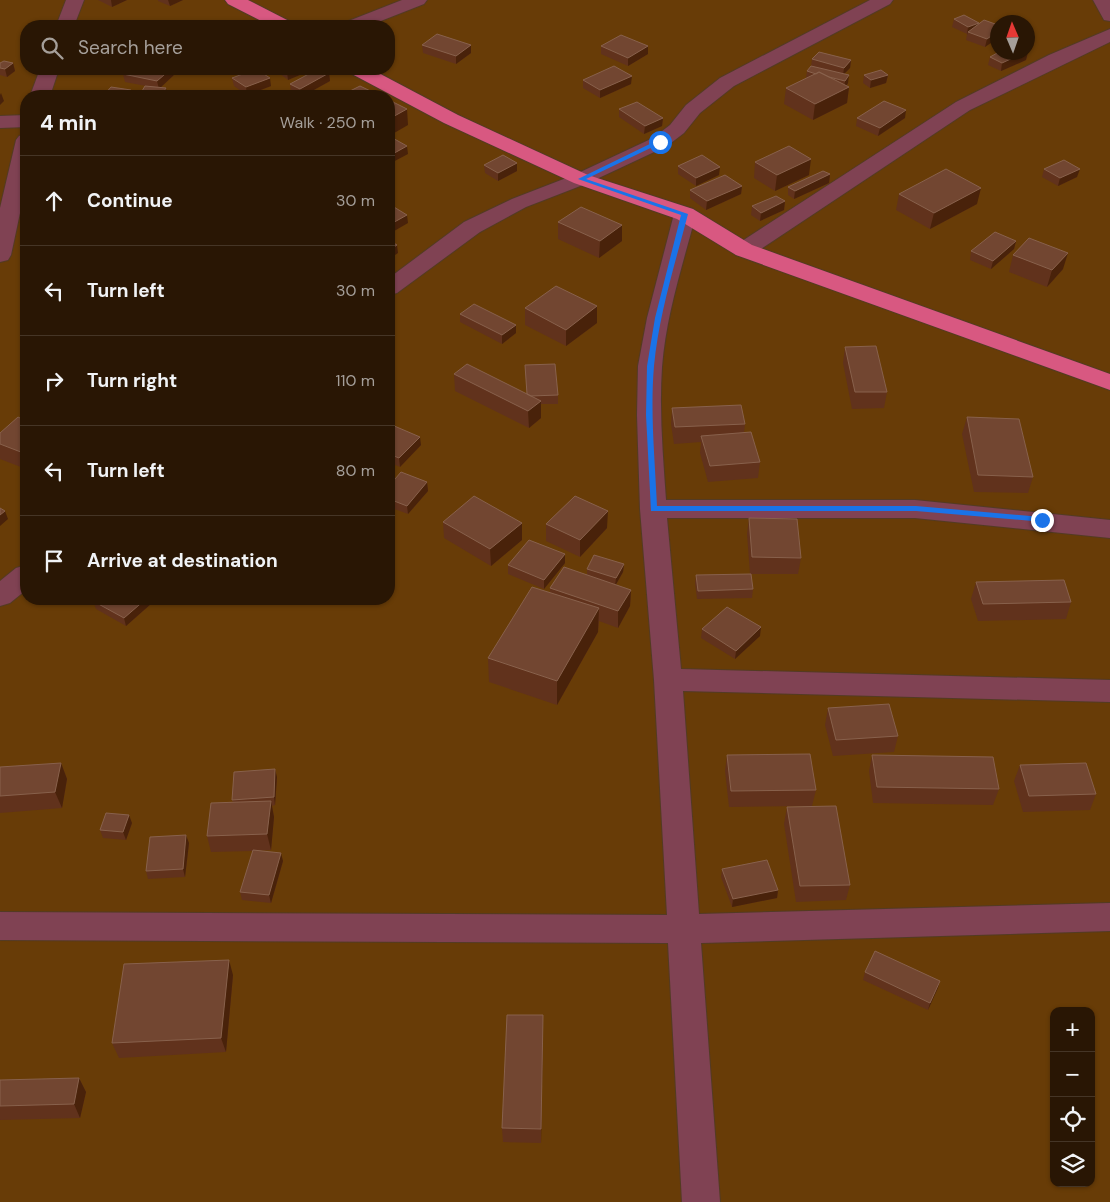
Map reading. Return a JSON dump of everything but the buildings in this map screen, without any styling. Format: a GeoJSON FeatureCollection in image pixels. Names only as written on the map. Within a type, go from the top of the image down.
{"type":"FeatureCollection","features":[{"type":"Feature","properties":{"kind":"main road"},"geometry":{"type":"LineString","coordinates":[[234,0],[273,20]]}},
{"type":"Feature","properties":{"kind":"main road"},"geometry":{"type":"LineString","coordinates":[[368,75],[442,114],[581,179],[685,214],[744,250],[1110,382]]}},
{"type":"Feature","properties":{"kind":"street"},"geometry":{"type":"LineString","coordinates":[[67,20],[75,0]]}},
{"type":"Feature","properties":{"kind":"street"},"geometry":{"type":"LineString","coordinates":[[367,20],[418,0]]}},
{"type":"Feature","properties":{"kind":"street"},"geometry":{"type":"LineString","coordinates":[[395,284],[472,227],[519,203],[581,179],[660,142],[677,129],[692,109],[726,82],[884,0]]}},
{"type":"Feature","properties":{"kind":"street"},"geometry":{"type":"LineString","coordinates":[[1102,0],[1110,16]]}},
{"type":"Feature","properties":{"kind":"street"},"geometry":{"type":"LineString","coordinates":[[744,250],[963,106],[1056,59],[1110,36]]}},
{"type":"Feature","properties":{"kind":"street"},"geometry":{"type":"LineString","coordinates":[[42,90],[47,75]]}},
{"type":"Feature","properties":{"kind":"street"},"geometry":{"type":"LineString","coordinates":[[0,122],[20,121]]}},
{"type":"Feature","properties":{"kind":"street"},"geometry":{"type":"LineString","coordinates":[[0,255],[20,167]]}},
{"type":"Feature","properties":{"kind":"street"},"geometry":{"type":"LineString","coordinates":[[685,214],[660,310],[650,366],[649,415],[653,509],[668,680],[682,929],[701,1202]]}},
{"type":"Feature","properties":{"kind":"street"},"geometry":{"type":"LineString","coordinates":[[653,509],[916,509],[1110,529]]}},
{"type":"Feature","properties":{"kind":"street"},"geometry":{"type":"LineString","coordinates":[[0,596],[20,581]]}},
{"type":"Feature","properties":{"kind":"street"},"geometry":{"type":"LineString","coordinates":[[668,680],[1110,691]]}},
{"type":"Feature","properties":{"kind":"street"},"geometry":{"type":"LineString","coordinates":[[0,926],[682,929],[1110,917]]}},
{"type":"Feature","properties":{"kind":"shaded area"},"geometry":{"type":"Polygon","coordinates":[[[0,0],[1110,0],[1110,1202],[0,1202],[0,0]]]}},
{"type":"Feature","properties":{"kind":"route"},"geometry":{"type":"LineString","coordinates":[[660,142],[581,179],[685,214],[658,318],[650,366],[649,415],[653,509],[916,509],[1042,520]]}}]}
